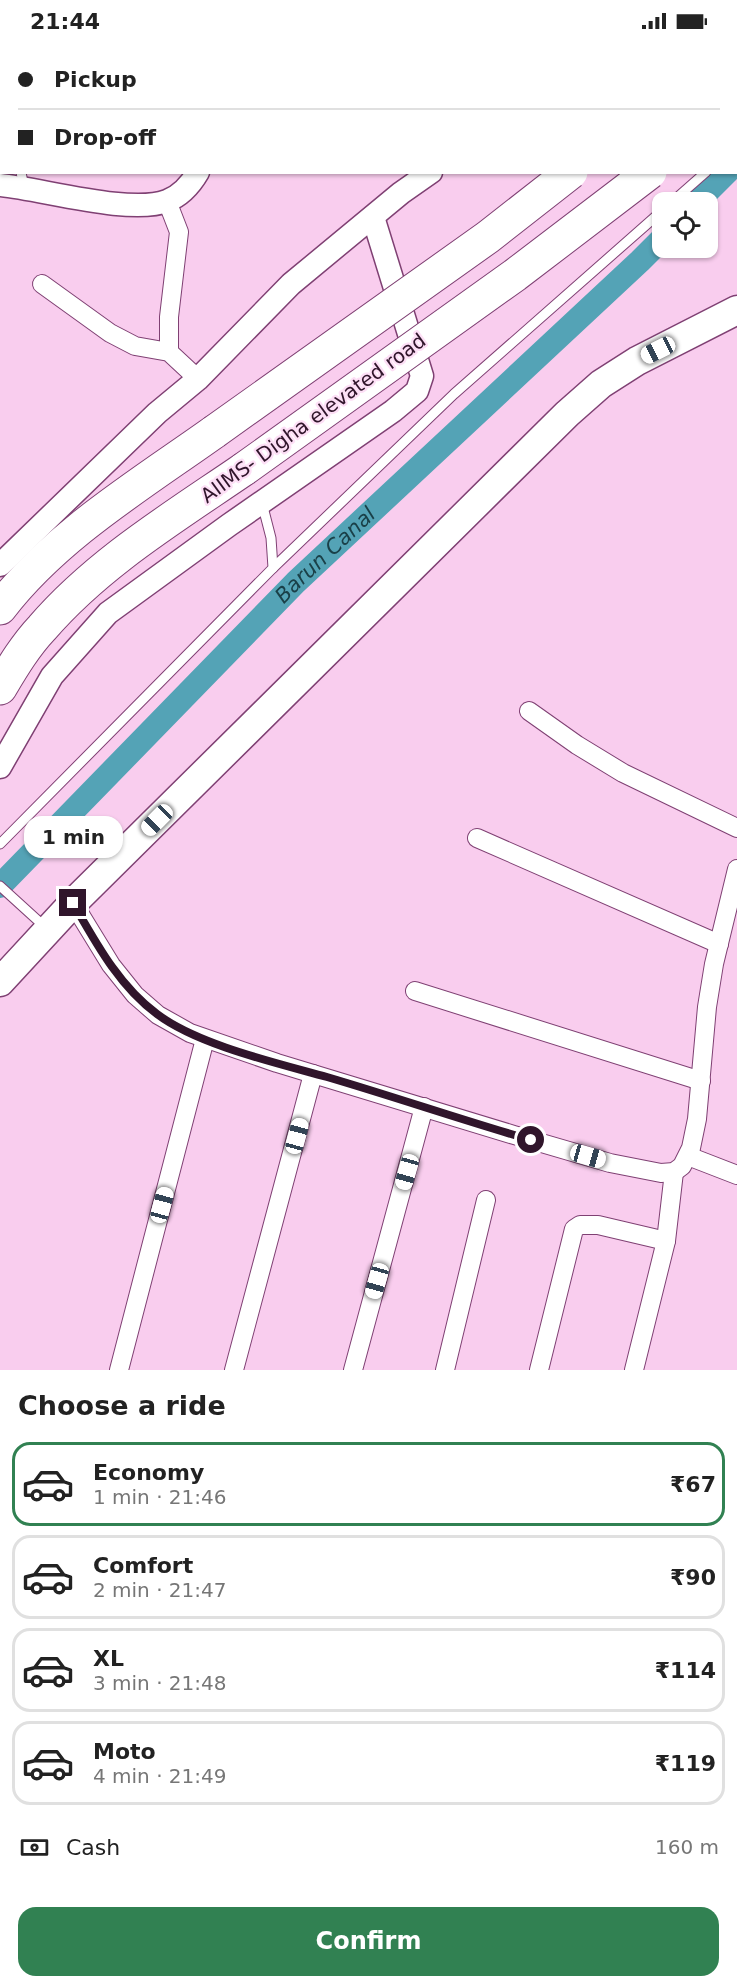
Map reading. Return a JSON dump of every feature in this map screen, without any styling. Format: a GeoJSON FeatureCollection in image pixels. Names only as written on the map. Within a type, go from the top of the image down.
{"type":"FeatureCollection","features":[{"type":"Feature","properties":{"kind":"highway"},"geometry":{"type":"LineString","coordinates":[[0,608],[12,592],[80,529],[488,237],[568,174]]}},
{"type":"Feature","properties":{"kind":"highway","name":"AIIMS- Digha elevated road"},"geometry":{"type":"LineString","coordinates":[[0,688],[14,664],[41,629],[104,568],[515,275],[647,174]]}},
{"type":"Feature","properties":{"kind":"main road"},"geometry":{"type":"LineString","coordinates":[[0,982],[73,903],[567,414],[602,384],[637,361],[737,310]]}},
{"type":"Feature","properties":{"kind":"street"},"geometry":{"type":"LineString","coordinates":[[0,184],[23,180],[120,204],[144,205],[167,201],[183,191],[196,174]]}},
{"type":"Feature","properties":{"kind":"street"},"geometry":{"type":"LineString","coordinates":[[0,565],[157,413],[198,379],[291,284],[401,193],[429,174]]}},
{"type":"Feature","properties":{"kind":"street"},"geometry":{"type":"LineString","coordinates":[[167,201],[179,232],[169,317],[169,352]]}},
{"type":"Feature","properties":{"kind":"street"},"geometry":{"type":"LineString","coordinates":[[0,766],[52,676],[108,613],[393,411],[417,391],[422,376],[373,217]]}},
{"type":"Feature","properties":{"kind":"street"},"geometry":{"type":"LineString","coordinates":[[42,284],[110,333],[135,346],[169,352],[198,379]]}},
{"type":"Feature","properties":{"kind":"street"},"geometry":{"type":"LineString","coordinates":[[529,711],[577,745],[623,773],[737,828]]}},
{"type":"Feature","properties":{"kind":"street"},"geometry":{"type":"LineString","coordinates":[[477,838],[719,944]]}},
{"type":"Feature","properties":{"kind":"street"},"geometry":{"type":"LineString","coordinates":[[73,903],[111,965],[135,995],[158,1015],[190,1033],[313,1074],[610,1163],[661,1173],[674,1172],[682,1166],[688,1156],[694,1132],[701,1081],[707,1007],[737,869]]}},
{"type":"Feature","properties":{"kind":"street"},"geometry":{"type":"LineString","coordinates":[[416,991],[701,1081]]}},
{"type":"Feature","properties":{"kind":"street"},"geometry":{"type":"LineString","coordinates":[[118,1370],[205,1039]]}},
{"type":"Feature","properties":{"kind":"street"},"geometry":{"type":"LineString","coordinates":[[234,1370],[313,1074]]}},
{"type":"Feature","properties":{"kind":"street"},"geometry":{"type":"LineString","coordinates":[[352,1370],[424,1107]]}},
{"type":"Feature","properties":{"kind":"street"},"geometry":{"type":"LineString","coordinates":[[688,1156],[737,1175]]}},
{"type":"Feature","properties":{"kind":"street"},"geometry":{"type":"LineString","coordinates":[[634,1370],[666,1242],[674,1172]]}},
{"type":"Feature","properties":{"kind":"street"},"geometry":{"type":"LineString","coordinates":[[445,1370],[486,1200]]}},
{"type":"Feature","properties":{"kind":"street"},"geometry":{"type":"LineString","coordinates":[[539,1370],[574,1229],[580,1225],[598,1225],[666,1242]]}},
{"type":"Feature","properties":{"kind":"lane"},"geometry":{"type":"LineString","coordinates":[[683,192],[704,174]]}},
{"type":"Feature","properties":{"kind":"lane"},"geometry":{"type":"LineString","coordinates":[[0,844],[273,568],[454,394],[652,220]]}},
{"type":"Feature","properties":{"kind":"lane"},"geometry":{"type":"LineString","coordinates":[[262,502],[271,537],[273,568]]}},
{"type":"Feature","properties":{"kind":"lane"},"geometry":{"type":"LineString","coordinates":[[0,886],[48,930]]}},
{"type":"Feature","properties":{"kind":"waterway","name":"Barun Canal"},"geometry":{"type":"LineString","coordinates":[[707,192],[725,174]]}},
{"type":"Feature","properties":{"kind":"waterway","name":"Barun Canal"},"geometry":{"type":"LineString","coordinates":[[0,886],[296,582],[652,249]]}},
{"type":"Feature","properties":{"kind":"route"},"geometry":{"type":"LineString","coordinates":[[73,903],[92,937],[135,995],[158,1015],[190,1033],[232,1049],[531,1140]]}}]}
